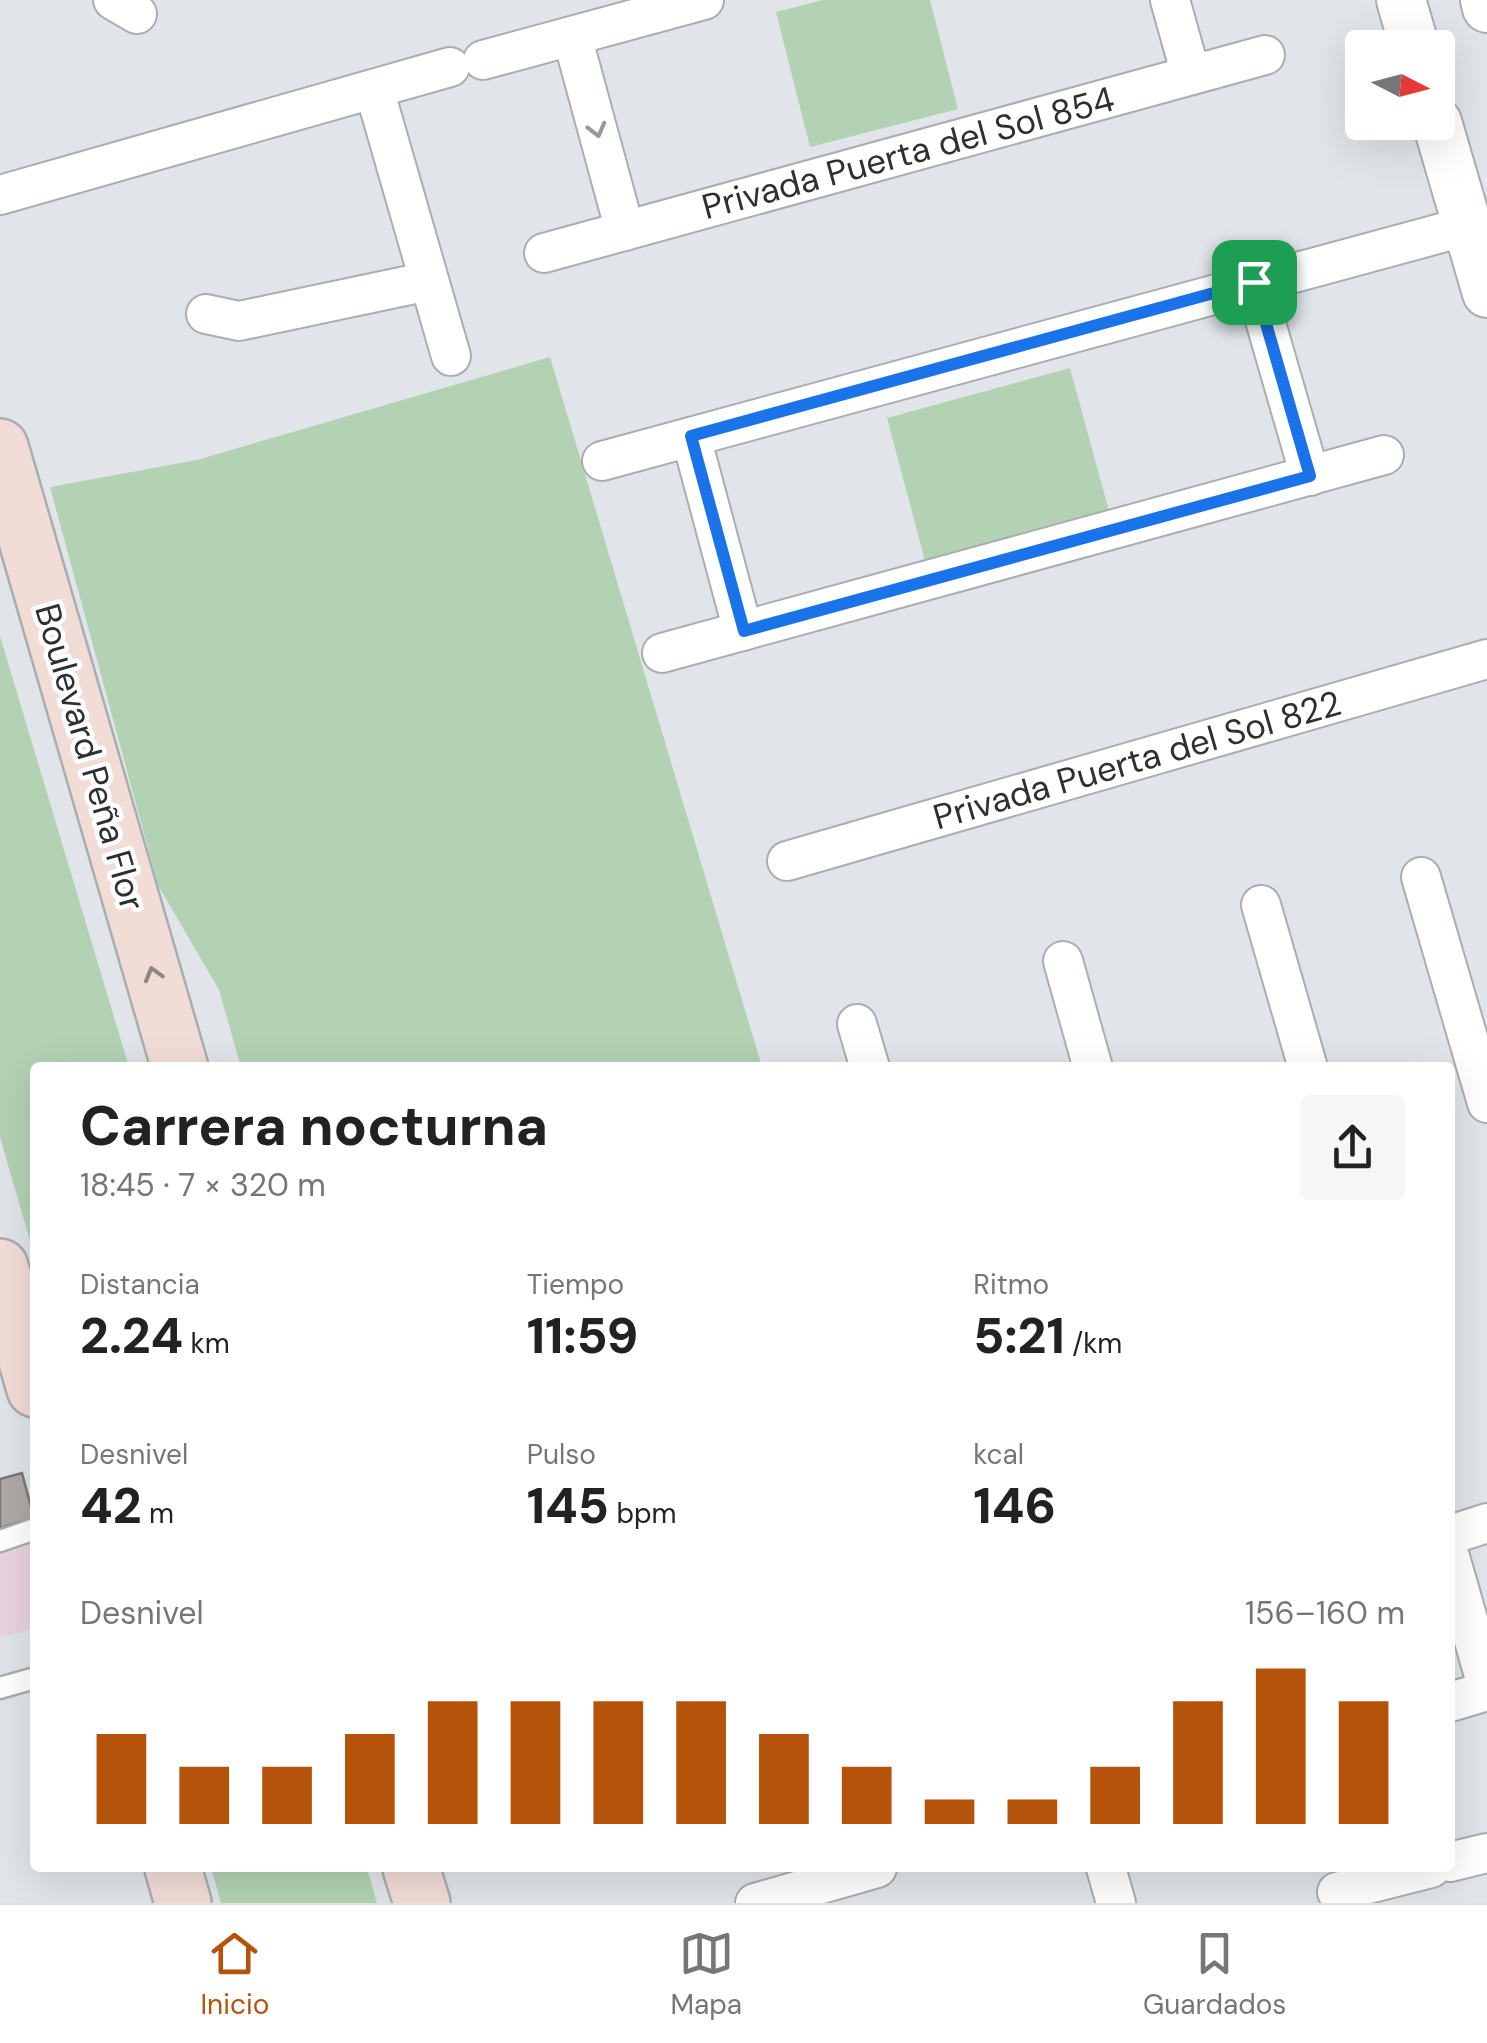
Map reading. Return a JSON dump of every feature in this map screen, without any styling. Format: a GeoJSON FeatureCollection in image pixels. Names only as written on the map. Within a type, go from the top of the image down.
{"type":"FeatureCollection","features":[{"type":"Feature","properties":{"kind":"main road","name":"Boulevard Peña Flor"},"geometry":{"type":"LineString","coordinates":[[0,447],[178,1062]]}},
{"type":"Feature","properties":{"kind":"main road"},"geometry":{"type":"LineString","coordinates":[[0,1268],[30,1372]]}},
{"type":"Feature","properties":{"kind":"main road"},"geometry":{"type":"LineString","coordinates":[[174,1872],[183,1903]]}},
{"type":"Feature","properties":{"kind":"main road"},"geometry":{"type":"LineString","coordinates":[[412,1872],[422,1903]]}},
{"type":"Feature","properties":{"kind":"street"},"geometry":{"type":"LineString","coordinates":[[0,195],[704,0]]}},
{"type":"Feature","properties":{"kind":"street"},"geometry":{"type":"LineString","coordinates":[[1170,0],[1191,75]]}},
{"type":"Feature","properties":{"kind":"street"},"geometry":{"type":"LineString","coordinates":[[1401,0],[1410,30]]}},
{"type":"Feature","properties":{"kind":"street"},"geometry":{"type":"LineString","coordinates":[[1485,0],[1487,8]]}},
{"type":"Feature","properties":{"kind":"street"},"geometry":{"type":"LineString","coordinates":[[572,36],[625,231]]}},
{"type":"Feature","properties":{"kind":"street","name":"Privada Puerta del Sol 854"},"geometry":{"type":"LineString","coordinates":[[544,253],[1266,55]]}},
{"type":"Feature","properties":{"kind":"street"},"geometry":{"type":"LineString","coordinates":[[374,89],[451,356]]}},
{"type":"Feature","properties":{"kind":"street"},"geometry":{"type":"LineString","coordinates":[[1442,140],[1487,294]]}},
{"type":"Feature","properties":{"kind":"street"},"geometry":{"type":"LineString","coordinates":[[602,461],[1467,226]]}},
{"type":"Feature","properties":{"kind":"street"},"geometry":{"type":"LineString","coordinates":[[206,314],[239,321],[429,281]]}},
{"type":"Feature","properties":{"kind":"street"},"geometry":{"type":"LineString","coordinates":[[1254,282],[1310,476]]}},
{"type":"Feature","properties":{"kind":"street"},"geometry":{"type":"LineString","coordinates":[[691,436],[744,631]]}},
{"type":"Feature","properties":{"kind":"street"},"geometry":{"type":"LineString","coordinates":[[662,654],[1384,455]]}},
{"type":"Feature","properties":{"kind":"street","name":"Privada Puerta del Sol 822"},"geometry":{"type":"LineString","coordinates":[[788,861],[1487,660]]}},
{"type":"Feature","properties":{"kind":"street"},"geometry":{"type":"LineString","coordinates":[[1421,877],[1487,1103]]}},
{"type":"Feature","properties":{"kind":"street"},"geometry":{"type":"LineString","coordinates":[[1262,905],[1306,1062]]}},
{"type":"Feature","properties":{"kind":"street"},"geometry":{"type":"LineString","coordinates":[[1062,961],[1091,1062]]}},
{"type":"Feature","properties":{"kind":"street"},"geometry":{"type":"LineString","coordinates":[[858,1024],[868,1062]]}},
{"type":"Feature","properties":{"kind":"street"},"geometry":{"type":"LineString","coordinates":[[1455,1533],[1487,1523]]}},
{"type":"Feature","properties":{"kind":"street"},"geometry":{"type":"LineString","coordinates":[[1455,1700],[1487,1689],[1457,1589]]}},
{"type":"Feature","properties":{"kind":"street"},"geometry":{"type":"LineString","coordinates":[[1455,1861],[1487,1852]]}},
{"type":"Feature","properties":{"kind":"street"},"geometry":{"type":"LineString","coordinates":[[754,1903],[863,1872]]}},
{"type":"Feature","properties":{"kind":"street"},"geometry":{"type":"LineString","coordinates":[[1107,1872],[1116,1903]]}},
{"type":"Feature","properties":{"kind":"street"},"geometry":{"type":"LineString","coordinates":[[1336,1888],[1412,1872]]}},
{"type":"Feature","properties":{"kind":"lane"},"geometry":{"type":"LineString","coordinates":[[0,1541],[30,1531]]}},
{"type":"Feature","properties":{"kind":"lane"},"geometry":{"type":"LineString","coordinates":[[0,1688],[30,1679]]}},
{"type":"Feature","properties":{"kind":"shaded area"},"geometry":{"type":"Polygon","coordinates":[[[22,1473],[30,1503],[30,1629],[0,1638],[0,1479],[22,1473]]]}},
{"type":"Feature","properties":{"kind":"green space"},"geometry":{"type":"Polygon","coordinates":[[[823,0],[930,0],[958,109],[810,147],[776,12],[823,0]]]}},
{"type":"Feature","properties":{"kind":"green space"},"geometry":{"type":"Polygon","coordinates":[[[550,357],[761,1062],[240,1062],[219,990],[158,885],[50,487],[197,460],[550,357]]]}},
{"type":"Feature","properties":{"kind":"green space"},"geometry":{"type":"Polygon","coordinates":[[[1070,368],[1109,511],[925,561],[887,418],[1070,368]]]}},
{"type":"Feature","properties":{"kind":"green space"},"geometry":{"type":"Polygon","coordinates":[[[0,636],[128,1062],[30,1062],[30,1241],[0,1137],[0,636]]]}},
{"type":"Feature","properties":{"kind":"green space"},"geometry":{"type":"Polygon","coordinates":[[[212,1872],[368,1872],[377,1903],[221,1903],[212,1872]]]}},
{"type":"Feature","properties":{"kind":"building"},"geometry":{"type":"Polygon","coordinates":[[[22,1473],[30,1519],[0,1528],[0,1479],[22,1473]]]}},
{"type":"Feature","properties":{"kind":"route"},"geometry":{"type":"LineString","coordinates":[[1254,282],[1310,476],[744,631],[691,436],[1254,282]]}}]}
